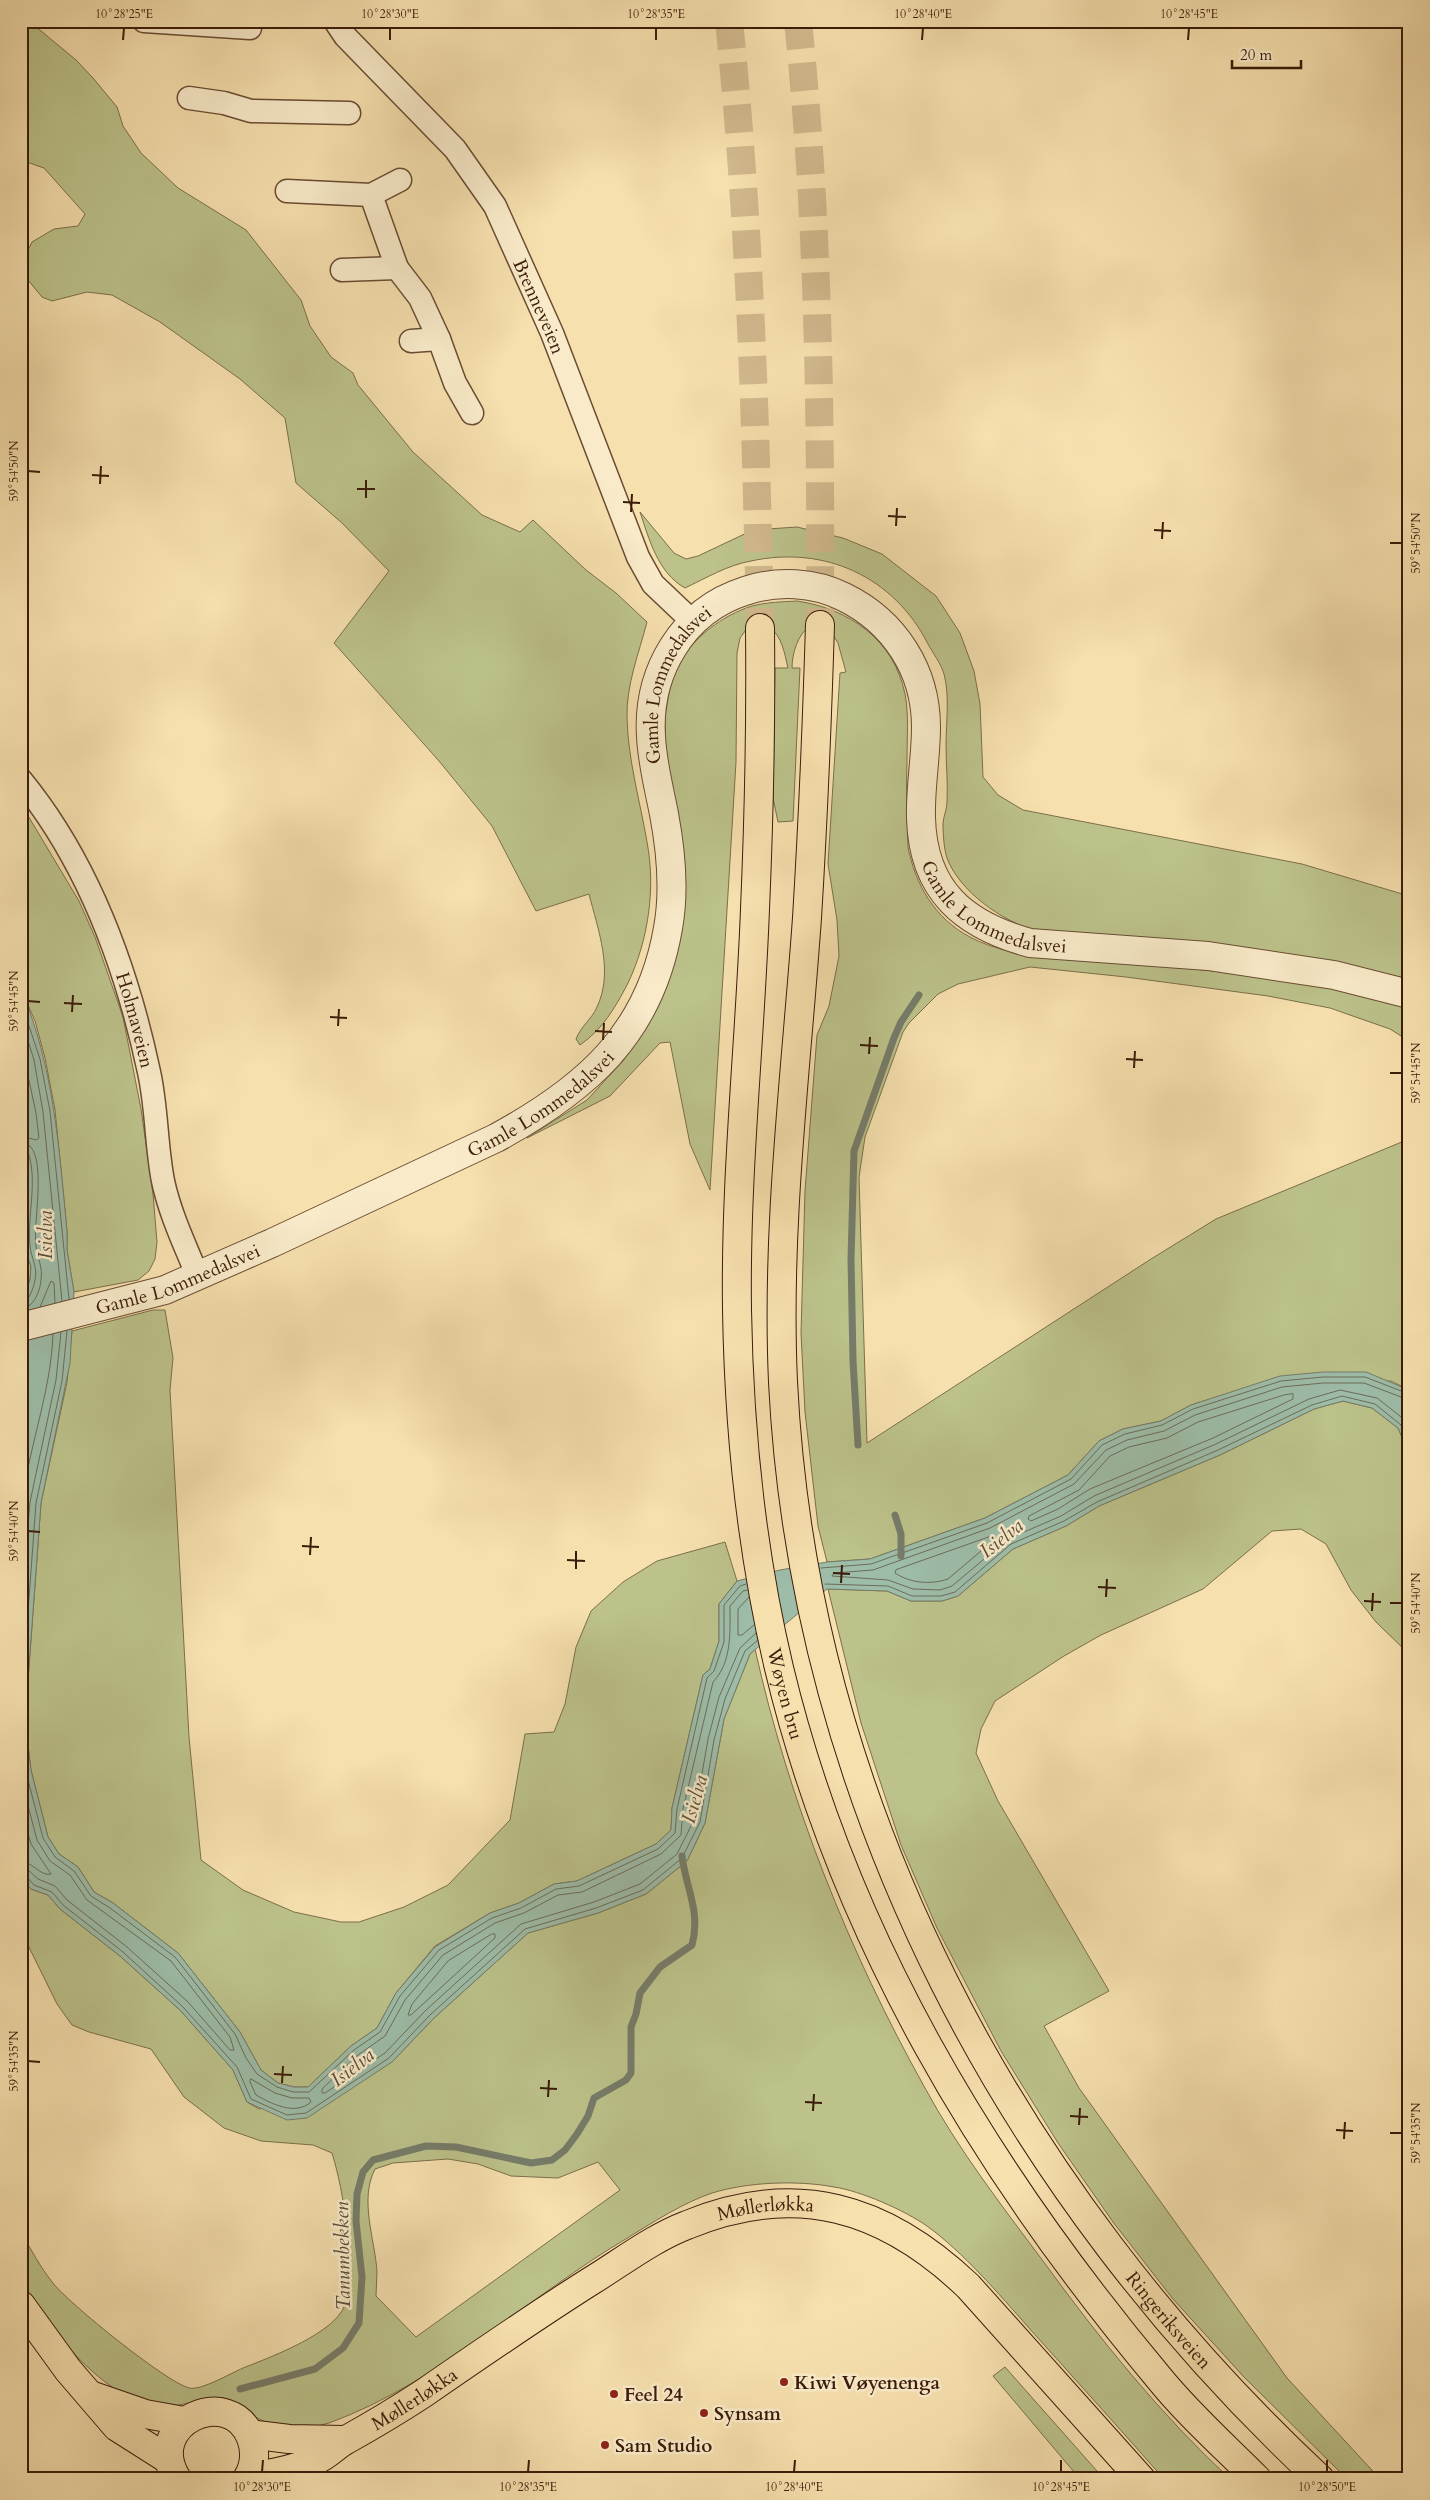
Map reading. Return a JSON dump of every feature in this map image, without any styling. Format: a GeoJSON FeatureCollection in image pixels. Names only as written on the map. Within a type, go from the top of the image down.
{"type":"FeatureCollection","features":[{"type":"Feature","properties":{"kind":"main road","name":"Ringeriksveien"},"geometry":{"type":"LineString","coordinates":[[820,625],[807,918],[782,1247],[784,1383],[798,1529],[816,1620],[836,1705],[876,1828],[920,1936],[986,2062],[1038,2145],[1115,2255],[1196,2355],[1320,2479]]}},
{"type":"Feature","properties":{"kind":"main road","name":"Wøyen bru"},"geometry":{"type":"LineString","coordinates":[[760,628],[761,726],[756,908],[743,1121],[737,1304],[741,1418],[754,1541],[779,1668],[811,1776],[833,1842],[854,1894],[914,2023],[980,2137],[1079,2278],[1162,2382],[1257,2479]]}},
{"type":"Feature","properties":{"kind":"main road","name":"Møllerløkka"},"geometry":{"type":"LineString","coordinates":[[248,2478],[318,2460],[345,2440],[387,2417],[547,2308],[684,2226],[753,2205],[787,2204],[821,2206],[854,2212],[917,2243],[942,2262],[968,2286],[1141,2479]]}},
{"type":"Feature","properties":{"kind":"main road"},"geometry":{"type":"LineString","coordinates":[[21,2305],[68,2370],[93,2396],[117,2427],[173,2470]]}},
{"type":"Feature","properties":{"kind":"main road"},"geometry":{"type":"LineString","coordinates":[[93,2396],[145,2414],[184,2422]]}},
{"type":"Feature","properties":{"kind":"main road"},"geometry":{"type":"LineString","coordinates":[[173,2470],[172,2439],[184,2422],[197,2414],[212,2412],[227,2414],[240,2422],[250,2434],[255,2456],[248,2478]]}},
{"type":"Feature","properties":{"kind":"main road","name":"Møllerløkka"},"geometry":{"type":"LineString","coordinates":[[250,2434],[289,2439],[345,2440]]}},
{"type":"Feature","properties":{"kind":"street"},"geometry":{"type":"LineString","coordinates":[[144,21],[250,28]]}},
{"type":"Feature","properties":{"kind":"street","name":"Brenneveien"},"geometry":{"type":"LineString","coordinates":[[335,21],[345,36],[455,150],[495,206],[552,333],[638,557],[653,584],[692,621]]}},
{"type":"Feature","properties":{"kind":"street"},"geometry":{"type":"LineString","coordinates":[[189,98],[224,103],[251,110],[349,113]]}},
{"type":"Feature","properties":{"kind":"street"},"geometry":{"type":"LineString","coordinates":[[287,191],[371,195],[400,180]]}},
{"type":"Feature","properties":{"kind":"street"},"geometry":{"type":"LineString","coordinates":[[371,195],[397,268],[420,298],[439,339],[455,383],[472,413]]}},
{"type":"Feature","properties":{"kind":"street"},"geometry":{"type":"LineString","coordinates":[[342,270],[397,268]]}},
{"type":"Feature","properties":{"kind":"street"},"geometry":{"type":"LineString","coordinates":[[411,341],[439,339]]}},
{"type":"Feature","properties":{"kind":"street","name":"Gamle Lommedalsvei"},"geometry":{"type":"LineString","coordinates":[[21,1327],[136,1299],[198,1277],[487,1142],[530,1119],[587,1079],[616,1049],[646,997],[660,962],[668,928],[672,893],[670,849],[650,735],[655,686],[664,662],[677,640],[692,621],[742,591],[766,585],[793,584],[829,590],[857,603],[879,618],[896,636],[909,657],[924,704],[926,727],[921,819],[930,863],[937,881],[949,898],[982,926],[1004,936],[1030,943],[1238,960],[1334,975],[1409,994]]}},
{"type":"Feature","properties":{"kind":"street","name":"Holmaveien"},"geometry":{"type":"LineString","coordinates":[[21,780],[38,800],[84,880],[112,942],[138,1023],[150,1074],[163,1180],[171,1210],[198,1277]]}},
{"type":"Feature","properties":{"kind":"green space"},"geometry":{"type":"Polygon","coordinates":[[[21,21],[29,21],[76,60],[93,78],[117,107],[123,126],[141,153],[178,188],[246,230],[301,300],[310,326],[331,357],[353,373],[358,385],[413,452],[482,515],[520,532],[533,520],[586,570],[616,593],[647,622],[631,681],[627,718],[632,765],[650,860],[651,878],[648,914],[641,950],[628,983],[608,1017],[580,1045],[576,1039],[597,1007],[604,979],[603,950],[589,894],[536,911],[492,826],[439,761],[334,643],[389,571],[342,523],[296,483],[285,418],[240,379],[160,322],[112,295],[87,292],[52,301],[42,297],[28,280],[23,260],[32,242],[54,229],[78,226],[85,214],[44,168],[21,160],[21,21]]]}},
{"type":"Feature","properties":{"kind":"green space"},"geometry":{"type":"Polygon","coordinates":[[[640,512],[674,553],[686,559],[698,556],[753,530],[797,527],[843,538],[882,554],[936,596],[960,633],[974,671],[980,704],[983,777],[998,795],[1023,810],[1302,864],[1409,896],[1409,987],[1035,930],[1009,920],[996,912],[961,882],[947,858],[943,824],[947,805],[946,682],[941,666],[914,621],[877,584],[854,571],[831,563],[805,558],[778,557],[742,563],[717,572],[685,588],[668,574],[661,564],[651,544],[640,512]]]}},
{"type":"Feature","properties":{"kind":"green space"},"geometry":{"type":"Polygon","coordinates":[[[797,601],[835,611],[852,620],[867,630],[891,658],[905,694],[907,710],[908,847],[911,861],[928,899],[947,921],[970,937],[990,946],[1038,956],[1163,966],[1317,984],[1409,1008],[1409,1041],[1390,1029],[1330,1008],[1268,996],[1126,977],[1030,967],[958,984],[938,994],[909,1023],[903,1032],[865,1137],[859,1177],[867,1443],[1216,1219],[1409,1139],[1409,1390],[1391,1381],[1231,1393],[1191,1405],[1161,1421],[1123,1429],[1099,1441],[1068,1475],[985,1518],[870,1559],[827,1562],[818,1526],[805,1412],[801,1333],[805,1191],[817,1035],[829,1006],[839,956],[837,920],[828,864],[840,673],[846,672],[838,643],[830,630],[810,626],[796,644],[793,656],[792,668],[800,668],[793,821],[778,822],[773,798],[775,668],[788,668],[784,652],[777,635],[769,628],[748,627],[740,638],[737,653],[736,762],[710,1190],[690,1144],[670,1042],[660,1043],[610,1096],[527,1138],[587,1100],[623,1061],[649,1020],[667,979],[665,717],[671,684],[678,665],[691,646],[700,637],[730,615],[752,606],[797,601]]]}},
{"type":"Feature","properties":{"kind":"green space"},"geometry":{"type":"Polygon","coordinates":[[[21,804],[79,901],[95,937],[123,1017],[141,1109],[153,1194],[157,1242],[155,1259],[149,1271],[138,1280],[74,1292],[67,1250],[67,1231],[55,1110],[45,1058],[35,1021],[21,989],[21,804]]]}},
{"type":"Feature","properties":{"kind":"green space"},"geometry":{"type":"Polygon","coordinates":[[[21,1140],[27,1198],[24,1248],[31,1266],[30,1280],[21,1305],[21,1140]]]}},
{"type":"Feature","properties":{"kind":"green space"},"geometry":{"type":"Polygon","coordinates":[[[153,1310],[165,1310],[173,1358],[170,1390],[189,1737],[201,1860],[243,1890],[294,1912],[341,1922],[359,1922],[404,1907],[448,1885],[510,1820],[525,1734],[554,1732],[565,1704],[576,1647],[591,1611],[623,1582],[657,1561],[725,1542],[737,1581],[719,1604],[719,1641],[710,1669],[703,1675],[672,1808],[671,1830],[656,1844],[577,1881],[554,1884],[519,1903],[490,1913],[435,1946],[396,1993],[377,2028],[351,2046],[308,2087],[294,2087],[278,2083],[261,2070],[240,2032],[178,1953],[113,1903],[94,1892],[78,1867],[59,1854],[48,1837],[31,1770],[25,1721],[41,1503],[67,1382],[72,1331],[153,1310]]]}},
{"type":"Feature","properties":{"kind":"green space"},"geometry":{"type":"Polygon","coordinates":[[[1343,1401],[1372,1408],[1398,1428],[1409,1453],[1409,1654],[1376,1622],[1351,1590],[1326,1544],[1301,1529],[1272,1531],[1203,1589],[1101,1635],[1064,1656],[995,1701],[981,1729],[976,1753],[998,1801],[1109,1991],[1044,2026],[1079,2088],[1287,2378],[1380,2479],[1347,2479],[1243,2376],[1173,2299],[1113,2222],[1058,2143],[1001,2051],[937,1928],[901,1845],[861,1723],[828,1589],[887,1591],[911,1601],[942,1601],[958,1596],[1013,1549],[1066,1526],[1099,1506],[1220,1455],[1314,1409],[1343,1401]]]}},
{"type":"Feature","properties":{"kind":"green space"},"geometry":{"type":"Polygon","coordinates":[[[755,1649],[785,1763],[824,1875],[871,1984],[938,2111],[996,2198],[1108,2347],[1179,2428],[1230,2479],[1164,2479],[993,2288],[940,2236],[918,2220],[882,2202],[845,2189],[804,2183],[741,2186],[712,2193],[680,2207],[592,2260],[446,2362],[369,2406],[322,2425],[294,2427],[266,2422],[255,2417],[232,2401],[220,2398],[170,2406],[150,2406],[132,2399],[95,2374],[60,2338],[32,2300],[23,2283],[20,2265],[21,2233],[52,2282],[77,2307],[160,2372],[177,2383],[189,2388],[195,2388],[210,2384],[302,2343],[338,2317],[345,2305],[348,2256],[346,2221],[337,2169],[332,2153],[313,2145],[261,2141],[224,2128],[184,2097],[151,2049],[89,2032],[72,2025],[57,2004],[21,1931],[21,1878],[31,1889],[48,1895],[60,1909],[120,1956],[180,2010],[233,2070],[247,2102],[259,2109],[392,2062],[434,2018],[528,1933],[598,1913],[646,1894],[687,1861],[705,1823],[724,1719],[750,1654],[755,1649]],[[448,2159],[393,2163],[375,2169],[370,2181],[368,2207],[376,2259],[376,2296],[416,2337],[620,2190],[598,2162],[558,2178],[511,2176],[478,2164],[448,2159]]]}},
{"type":"Feature","properties":{"kind":"green space"},"geometry":{"type":"Polygon","coordinates":[[[1005,2367],[1104,2479],[1080,2479],[993,2376],[1005,2367]]]}},
{"type":"Feature","properties":{"kind":"water","name":"Isielva"},"geometry":{"type":"Polygon","coordinates":[[[21,989],[32,1018],[48,1078],[58,1139],[67,1231],[67,1250],[74,1292],[70,1363],[41,1503],[25,1721],[31,1770],[48,1837],[59,1854],[78,1867],[94,1892],[113,1903],[178,1953],[240,2032],[261,2070],[278,2083],[294,2087],[308,2087],[351,2046],[377,2028],[396,1993],[435,1947],[490,1913],[519,1903],[554,1884],[577,1881],[656,1844],[671,1830],[672,1808],[703,1675],[710,1669],[719,1641],[719,1604],[737,1581],[780,1570],[827,1562],[870,1559],[985,1518],[1068,1475],[1099,1441],[1123,1429],[1161,1421],[1191,1405],[1280,1376],[1323,1372],[1366,1372],[1409,1390],[1409,1453],[1398,1428],[1372,1408],[1343,1401],[1314,1409],[1220,1455],[1099,1506],[1066,1526],[1013,1549],[958,1596],[942,1601],[911,1601],[887,1591],[827,1589],[750,1654],[724,1719],[705,1823],[687,1861],[646,1894],[598,1913],[528,1933],[434,2018],[392,2062],[307,2118],[287,2120],[247,2102],[233,2070],[180,2010],[120,1956],[60,1909],[48,1895],[31,1889],[21,1878],[21,1305],[30,1280],[31,1266],[24,1248],[27,1198],[21,1140],[21,989]]]}},
{"type":"Feature","properties":{"kind":"waterway"},"geometry":{"type":"LineString","coordinates":[[858,1445],[853,1361],[851,1259],[854,1151],[894,1038],[901,1022],[919,995]]}},
{"type":"Feature","properties":{"kind":"waterway"},"geometry":{"type":"LineString","coordinates":[[895,1515],[901,1534],[901,1556]]}},
{"type":"Feature","properties":{"kind":"waterway","name":"Tanumbekken"},"geometry":{"type":"LineString","coordinates":[[240,2389],[315,2369],[343,2348],[359,2323],[362,2277],[356,2221],[357,2194],[363,2172],[373,2160],[426,2146],[456,2147],[531,2163],[552,2160],[565,2150],[577,2134],[588,2116],[594,2098],[626,2080],[631,2073],[631,2027],[636,2014],[640,1993],[660,1967],[692,1945],[695,1921],[694,1911],[682,1856]]}},
{"type":"Feature","properties":{"kind":"tunnel"},"geometry":{"type":"LineString","coordinates":[[729,21],[742,173],[751,324],[760,628]]}},
{"type":"Feature","properties":{"kind":"tunnel"},"geometry":{"type":"LineString","coordinates":[[798,21],[810,172],[817,323],[820,625]]}},
{"type":"Feature","properties":{"kind":"place","name":"Kiwi Vøyenenga"},"geometry":{"type":"Point","coordinates":[784,2382]}},
{"type":"Feature","properties":{"kind":"place","name":"Feel 24"},"geometry":{"type":"Point","coordinates":[614,2394]}},
{"type":"Feature","properties":{"kind":"place","name":"Synsam"},"geometry":{"type":"Point","coordinates":[704,2413]}},
{"type":"Feature","properties":{"kind":"place","name":"Sam Studio"},"geometry":{"type":"Point","coordinates":[605,2445]}}]}
